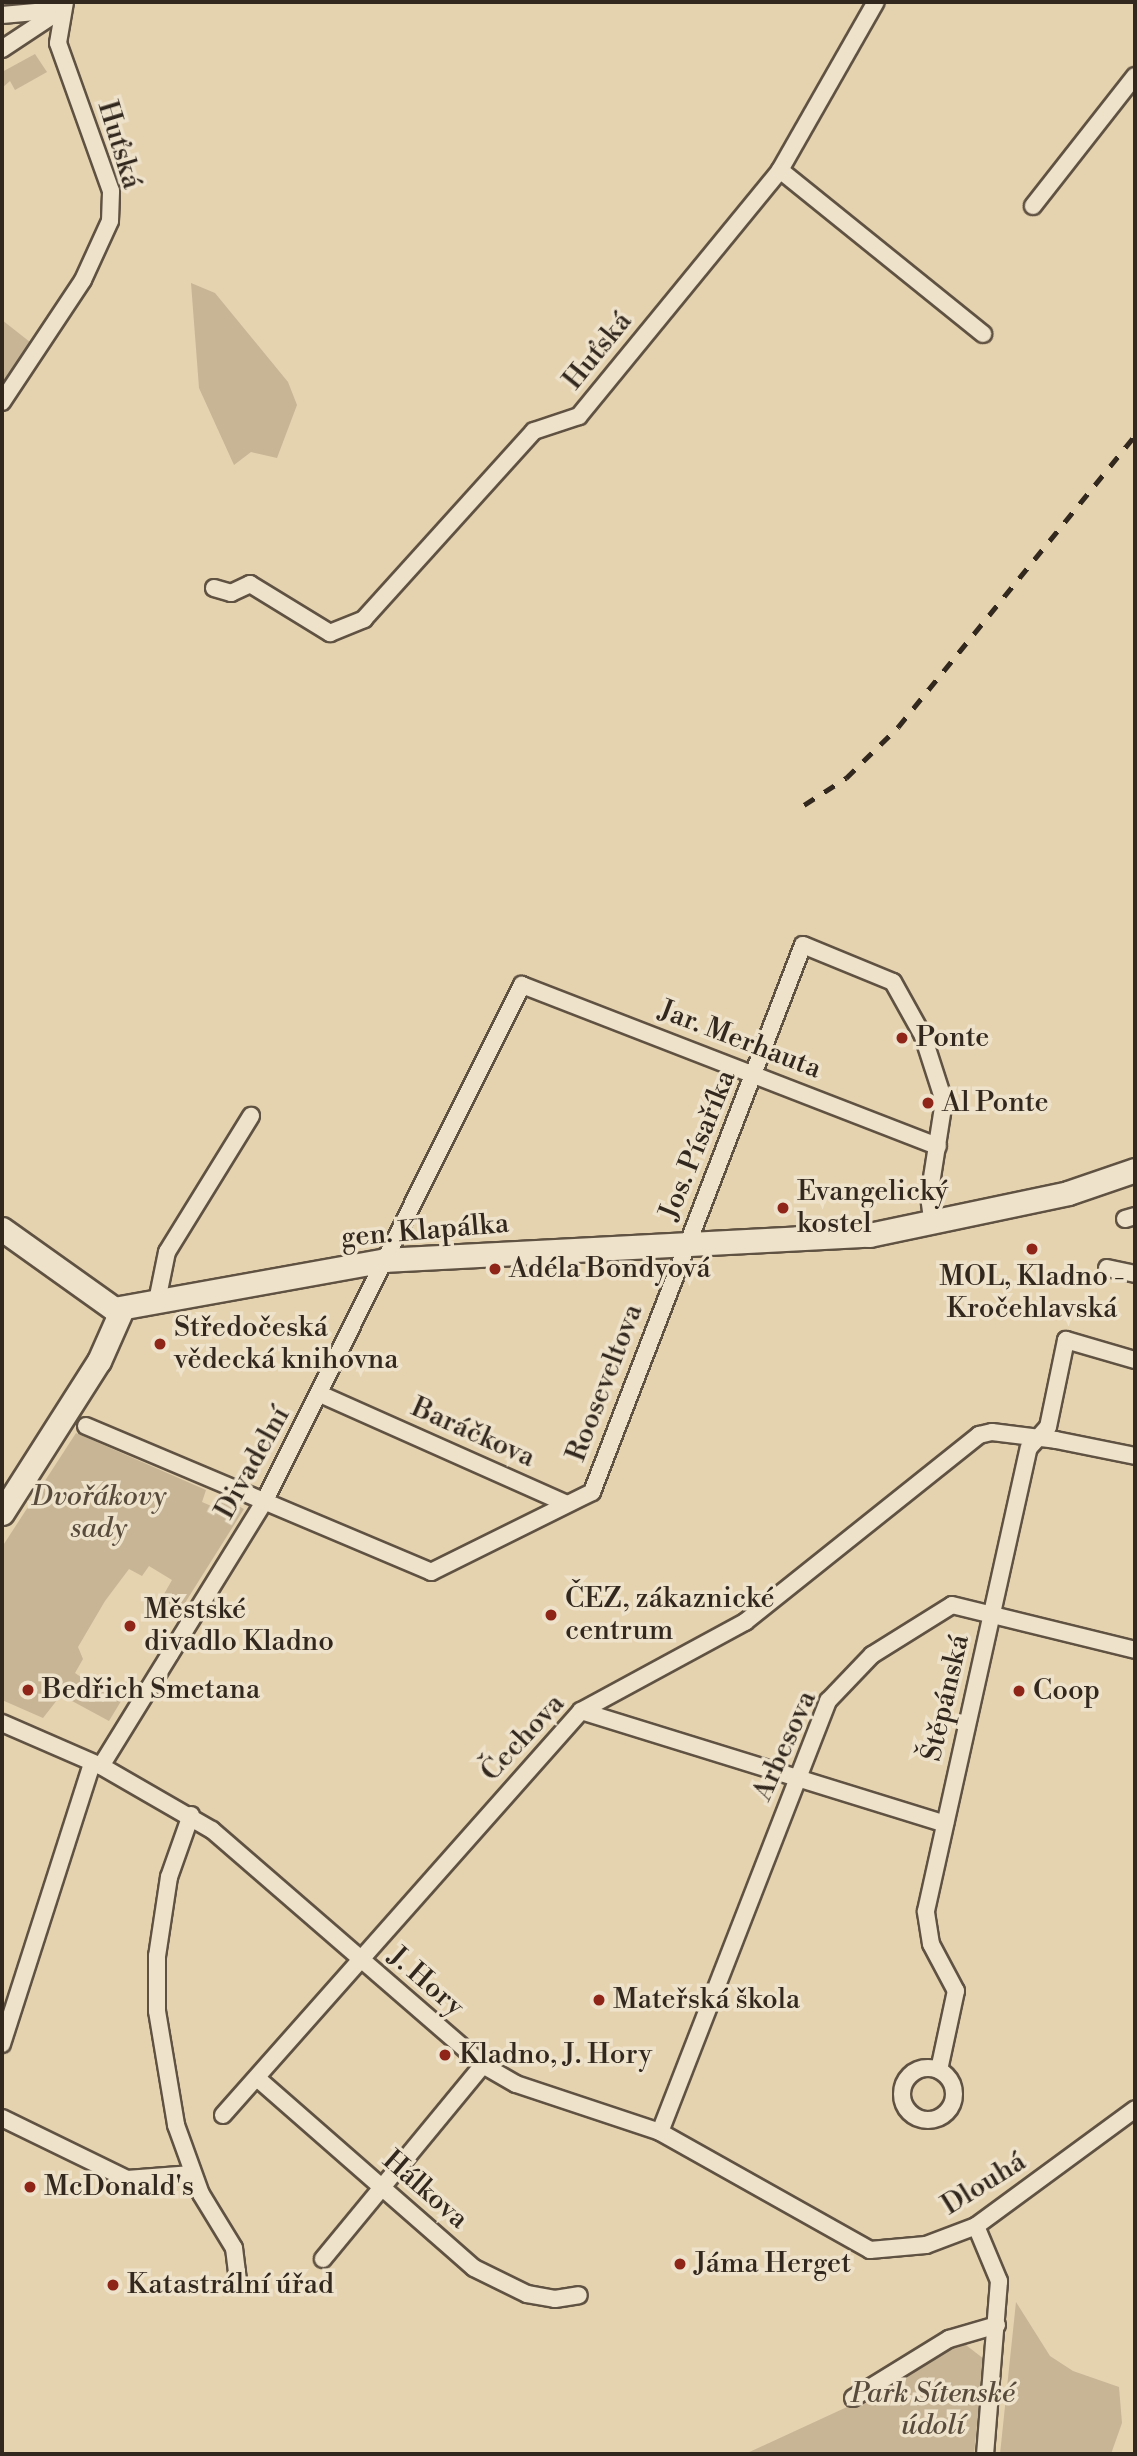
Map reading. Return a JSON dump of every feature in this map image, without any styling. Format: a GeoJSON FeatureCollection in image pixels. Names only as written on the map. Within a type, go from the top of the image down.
{"type":"FeatureCollection","features":[{"type":"Feature","properties":{"kind":"main road","name":"gen. Klapálka"},"geometry":{"type":"LineString","coordinates":[[121,1309],[385,1260],[869,1236],[972,1216],[1135,1170]]}},
{"type":"Feature","properties":{"kind":"main road"},"geometry":{"type":"LineString","coordinates":[[2,1229],[97,1303],[121,1309],[99,1361],[2,1513]]}},
{"type":"Feature","properties":{"kind":"street","name":"Huťská"},"geometry":{"type":"LineString","coordinates":[[214,587],[231,593],[250,584],[330,632],[363,619],[396,589],[534,431],[579,416],[780,170],[876,2]]}},
{"type":"Feature","properties":{"kind":"street","name":"Huťská"},"geometry":{"type":"LineString","coordinates":[[2,402],[89,271],[110,221],[111,191],[58,43],[63,6]]}},
{"type":"Feature","properties":{"kind":"street"},"geometry":{"type":"LineString","coordinates":[[2,15],[63,6]]}},
{"type":"Feature","properties":{"kind":"street"},"geometry":{"type":"LineString","coordinates":[[2,48],[63,6]]}},
{"type":"Feature","properties":{"kind":"street"},"geometry":{"type":"LineString","coordinates":[[1033,206],[1135,76]]}},
{"type":"Feature","properties":{"kind":"street"},"geometry":{"type":"LineString","coordinates":[[780,170],[983,334]]}},
{"type":"Feature","properties":{"kind":"street","name":"Jos. Písaříka"},"geometry":{"type":"LineString","coordinates":[[686,1246],[803,946],[898,987],[923,1036],[944,1101],[938,1146]]}},
{"type":"Feature","properties":{"kind":"street","name":"Jar. Merhauta"},"geometry":{"type":"LineString","coordinates":[[522,985],[938,1146]]}},
{"type":"Feature","properties":{"kind":"street","name":"Divadelní"},"geometry":{"type":"LineString","coordinates":[[2,2044],[96,1765],[264,1502],[522,985]]}},
{"type":"Feature","properties":{"kind":"street"},"geometry":{"type":"LineString","coordinates":[[157,1301],[167,1252],[251,1115]]}},
{"type":"Feature","properties":{"kind":"street"},"geometry":{"type":"LineString","coordinates":[[933,1224],[929,1197],[938,1146]]}},
{"type":"Feature","properties":{"kind":"street","name":"Rooseveltova"},"geometry":{"type":"LineString","coordinates":[[86,1426],[430,1572],[592,1492],[686,1246]]}},
{"type":"Feature","properties":{"kind":"street"},"geometry":{"type":"LineString","coordinates":[[1107,1268],[1135,1274]]}},
{"type":"Feature","properties":{"kind":"street","name":"Štěpánská"},"geometry":{"type":"LineString","coordinates":[[939,2070],[957,1991],[931,1944],[926,1911],[1029,1448],[1040,1439],[1048,1427],[1066,1340],[1135,1360]]}},
{"type":"Feature","properties":{"kind":"street","name":"Baráčkova"},"geometry":{"type":"LineString","coordinates":[[320,1394],[565,1503]]}},
{"type":"Feature","properties":{"kind":"street","name":"Čechova"},"geometry":{"type":"LineString","coordinates":[[223,2115],[581,1712],[745,1622],[979,1435],[992,1432],[1135,1456]]}},
{"type":"Feature","properties":{"kind":"street","name":"Arbesova"},"geometry":{"type":"LineString","coordinates":[[660,2132],[828,1701],[872,1655],[952,1605],[992,1612],[1135,1650]]}},
{"type":"Feature","properties":{"kind":"street"},"geometry":{"type":"LineString","coordinates":[[581,1712],[945,1824]]}},
{"type":"Feature","properties":{"kind":"street","name":"J. Hory"},"geometry":{"type":"LineString","coordinates":[[2,1723],[96,1765],[191,1815],[483,2065],[516,2084],[660,2132]]}},
{"type":"Feature","properties":{"kind":"street"},"geometry":{"type":"LineString","coordinates":[[191,1815],[169,1877],[156,1985],[162,2062],[192,2174],[234,2248],[238,2275]]}},
{"type":"Feature","properties":{"kind":"street"},"geometry":{"type":"LineString","coordinates":[[323,2259],[483,2065]]}},
{"type":"Feature","properties":{"kind":"street","name":"Hálkova"},"geometry":{"type":"LineString","coordinates":[[257,2078],[474,2268],[502,2284],[555,2299],[579,2295]]}},
{"type":"Feature","properties":{"kind":"street","name":"Dlouhá"},"geometry":{"type":"LineString","coordinates":[[660,2132],[870,2250],[926,2245],[976,2226],[1135,2109]]}},
{"type":"Feature","properties":{"kind":"street"},"geometry":{"type":"LineString","coordinates":[[2,2118],[127,2179],[192,2174]]}},
{"type":"Feature","properties":{"kind":"street"},"geometry":{"type":"LineString","coordinates":[[976,2226],[999,2280],[985,2454]]}},
{"type":"Feature","properties":{"kind":"street"},"geometry":{"type":"LineString","coordinates":[[853,2398],[949,2340],[997,2325]]}},
{"type":"Feature","properties":{"kind":"green space"},"geometry":{"type":"Polygon","coordinates":[[[35,54],[47,72],[15,90],[10,81],[2,88],[2,72],[35,54]]]}},
{"type":"Feature","properties":{"kind":"green space"},"geometry":{"type":"Polygon","coordinates":[[[191,283],[215,293],[288,382],[297,405],[277,458],[251,452],[234,465],[199,388],[191,283]]]}},
{"type":"Feature","properties":{"kind":"green space"},"geometry":{"type":"Polygon","coordinates":[[[2,320],[30,342],[2,385],[2,320]]]}},
{"type":"Feature","properties":{"kind":"green space","name":"Dvořákovy sady"},"geometry":{"type":"Polygon","coordinates":[[[76,1433],[206,1490],[202,1502],[216,1508],[221,1497],[244,1509],[178,1614],[159,1603],[172,1580],[149,1566],[142,1576],[129,1569],[105,1601],[78,1647],[83,1659],[75,1673],[109,1696],[118,1682],[132,1683],[109,1721],[61,1695],[43,1718],[2,1700],[2,1547],[76,1433]]]}},
{"type":"Feature","properties":{"kind":"green space"},"geometry":{"type":"Polygon","coordinates":[[[1016,2302],[1050,2356],[1073,2371],[1119,2387],[1122,2423],[1111,2454],[1000,2454],[1016,2302]]]}},
{"type":"Feature","properties":{"kind":"green space","name":"Park Sítenské údolí"},"geometry":{"type":"Polygon","coordinates":[[[962,2342],[984,2359],[974,2454],[745,2454],[860,2401],[962,2342]]]}},
{"type":"Feature","properties":{"kind":"railway"},"geometry":{"type":"LineString","coordinates":[[804,805],[846,778],[898,727],[1135,435]]}},
{"type":"Feature","properties":{"kind":"place","name":"Ponte"},"geometry":{"type":"Point","coordinates":[902,1038]}},
{"type":"Feature","properties":{"kind":"place","name":"Al Ponte"},"geometry":{"type":"Point","coordinates":[928,1103]}},
{"type":"Feature","properties":{"kind":"place","name":"Evangelický kostel"},"geometry":{"type":"Point","coordinates":[783,1208]}},
{"type":"Feature","properties":{"kind":"place","name":"MOL, Kladno - Kročehlavská"},"geometry":{"type":"Point","coordinates":[1032,1249]}},
{"type":"Feature","properties":{"kind":"place","name":"Adéla Bondyová"},"geometry":{"type":"Point","coordinates":[495,1269]}},
{"type":"Feature","properties":{"kind":"place","name":"Středočeská vědecká knihovna"},"geometry":{"type":"Point","coordinates":[160,1344]}},
{"type":"Feature","properties":{"kind":"place","name":"ČEZ, zákaznické centrum"},"geometry":{"type":"Point","coordinates":[551,1615]}},
{"type":"Feature","properties":{"kind":"place","name":"Městské divadlo Kladno"},"geometry":{"type":"Point","coordinates":[130,1626]}},
{"type":"Feature","properties":{"kind":"place","name":"Bedřich Smetana"},"geometry":{"type":"Point","coordinates":[28,1690]}},
{"type":"Feature","properties":{"kind":"place","name":"Coop"},"geometry":{"type":"Point","coordinates":[1019,1691]}},
{"type":"Feature","properties":{"kind":"place","name":"Mateřská škola"},"geometry":{"type":"Point","coordinates":[599,2000]}},
{"type":"Feature","properties":{"kind":"place","name":"Kladno, J. Hory"},"geometry":{"type":"Point","coordinates":[445,2055]}},
{"type":"Feature","properties":{"kind":"place","name":"McDonald's"},"geometry":{"type":"Point","coordinates":[30,2187]}},
{"type":"Feature","properties":{"kind":"place","name":"Jáma Herget"},"geometry":{"type":"Point","coordinates":[680,2264]}},
{"type":"Feature","properties":{"kind":"place","name":"Katastrální úřad"},"geometry":{"type":"Point","coordinates":[113,2285]}}]}
